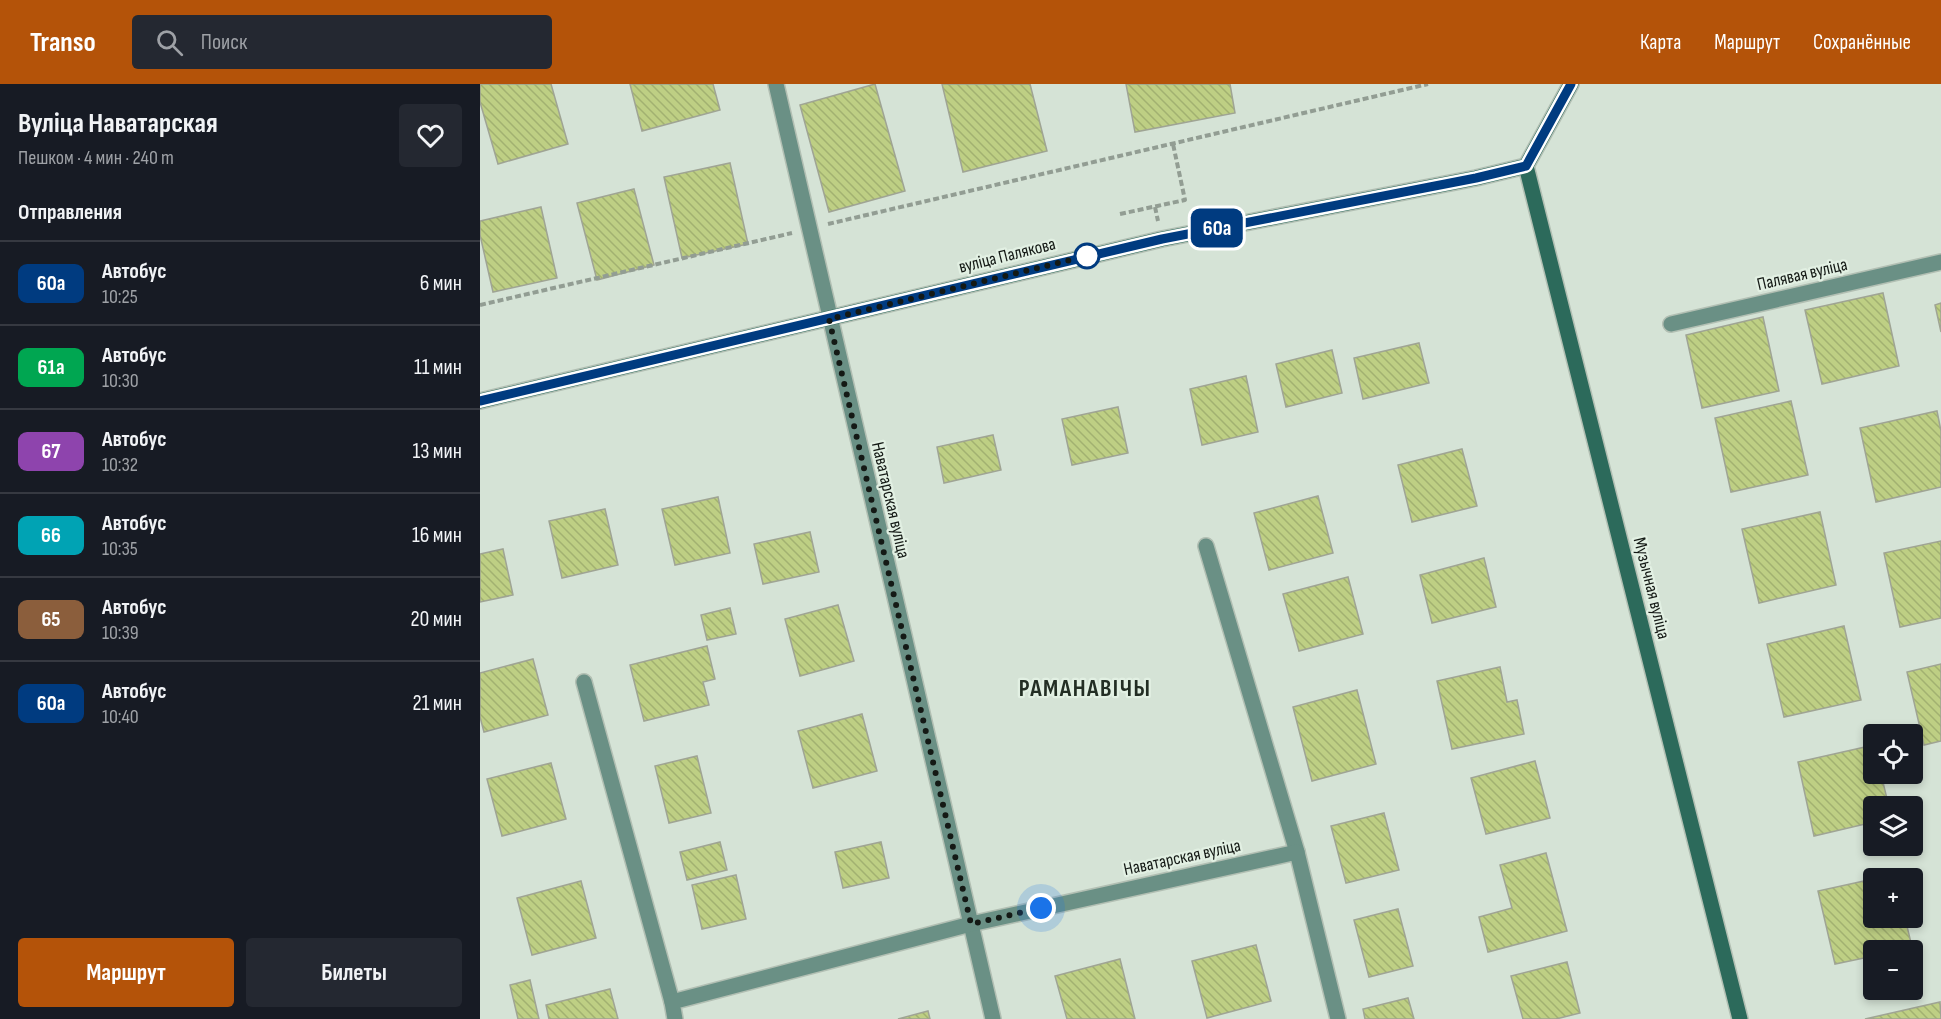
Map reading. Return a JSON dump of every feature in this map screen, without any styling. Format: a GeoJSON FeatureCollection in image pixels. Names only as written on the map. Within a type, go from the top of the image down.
{"type":"FeatureCollection","features":[{"type":"Feature","properties":{"kind":"street","name":"Наватарская вуліца"},"geometry":{"type":"LineString","coordinates":[[776,84],[993,1019]]}},
{"type":"Feature","properties":{"kind":"street"},"geometry":{"type":"LineString","coordinates":[[1526,166],[1571,84]]}},
{"type":"Feature","properties":{"kind":"street","name":"вуліца Палякова"},"geometry":{"type":"LineString","coordinates":[[480,401],[1162,239],[1476,178],[1526,166]]}},
{"type":"Feature","properties":{"kind":"street","name":"Музычная вуліца"},"geometry":{"type":"LineString","coordinates":[[1526,166],[1740,1019]]}},
{"type":"Feature","properties":{"kind":"street","name":"Палявая вуліца"},"geometry":{"type":"LineString","coordinates":[[1671,324],[1941,262]]}},
{"type":"Feature","properties":{"kind":"street"},"geometry":{"type":"LineString","coordinates":[[1206,546],[1297,852],[1338,1019]]}},
{"type":"Feature","properties":{"kind":"street"},"geometry":{"type":"LineString","coordinates":[[584,682],[675,1019]]}},
{"type":"Feature","properties":{"kind":"street","name":"Наватарская вуліца"},"geometry":{"type":"LineString","coordinates":[[672,1002],[971,924],[1297,852]]}},
{"type":"Feature","properties":{"kind":"path"},"geometry":{"type":"LineString","coordinates":[[819,226],[1428,84]]}},
{"type":"Feature","properties":{"kind":"path"},"geometry":{"type":"LineString","coordinates":[[1120,214],[1185,200],[1173,144]]}},
{"type":"Feature","properties":{"kind":"path"},"geometry":{"type":"LineString","coordinates":[[480,305],[798,231]]}},
{"type":"Feature","properties":{"kind":"building"},"geometry":{"type":"Polygon","coordinates":[[[480,84],[551,84],[568,144],[498,164],[480,102],[480,84]]]}},
{"type":"Feature","properties":{"kind":"building"},"geometry":{"type":"Polygon","coordinates":[[[630,84],[713,84],[720,110],[642,131],[630,84]]]}},
{"type":"Feature","properties":{"kind":"building"},"geometry":{"type":"Polygon","coordinates":[[[875,84],[905,191],[829,212],[800,105],[875,84]]]}},
{"type":"Feature","properties":{"kind":"building"},"geometry":{"type":"Polygon","coordinates":[[[942,84],[1030,84],[1047,151],[963,172],[942,84]]]}},
{"type":"Feature","properties":{"kind":"building"},"geometry":{"type":"Polygon","coordinates":[[[1126,84],[1230,84],[1235,113],[1135,132],[1126,84]]]}},
{"type":"Feature","properties":{"kind":"building"},"geometry":{"type":"Polygon","coordinates":[[[730,163],[748,244],[682,258],[664,177],[730,163]]]}},
{"type":"Feature","properties":{"kind":"building"},"geometry":{"type":"Polygon","coordinates":[[[634,189],[654,265],[597,280],[577,203],[634,189]]]}},
{"type":"Feature","properties":{"kind":"building"},"geometry":{"type":"Polygon","coordinates":[[[541,207],[557,278],[493,292],[480,235],[480,221],[541,207]]]}},
{"type":"Feature","properties":{"kind":"building"},"geometry":{"type":"Polygon","coordinates":[[[1883,293],[1899,366],[1822,384],[1805,310],[1883,293]]]}},
{"type":"Feature","properties":{"kind":"building"},"geometry":{"type":"Polygon","coordinates":[[[1941,303],[1941,332],[1935,305],[1941,303]]]}},
{"type":"Feature","properties":{"kind":"building"},"geometry":{"type":"Polygon","coordinates":[[[1763,317],[1779,391],[1702,408],[1686,335],[1763,317]]]}},
{"type":"Feature","properties":{"kind":"building"},"geometry":{"type":"Polygon","coordinates":[[[1419,343],[1429,383],[1363,399],[1354,358],[1419,343]]]}},
{"type":"Feature","properties":{"kind":"building"},"geometry":{"type":"Polygon","coordinates":[[[1332,350],[1342,393],[1286,407],[1276,364],[1332,350]]]}},
{"type":"Feature","properties":{"kind":"building"},"geometry":{"type":"Polygon","coordinates":[[[1246,376],[1258,432],[1202,445],[1190,389],[1246,376]]]}},
{"type":"Feature","properties":{"kind":"building"},"geometry":{"type":"Polygon","coordinates":[[[1791,401],[1808,475],[1731,492],[1715,418],[1791,401]]]}},
{"type":"Feature","properties":{"kind":"building"},"geometry":{"type":"Polygon","coordinates":[[[1118,407],[1128,453],[1072,465],[1062,419],[1118,407]]]}},
{"type":"Feature","properties":{"kind":"building"},"geometry":{"type":"Polygon","coordinates":[[[1937,411],[1941,431],[1941,487],[1876,502],[1860,428],[1937,411]]]}},
{"type":"Feature","properties":{"kind":"building"},"geometry":{"type":"Polygon","coordinates":[[[993,435],[1001,470],[944,483],[937,447],[993,435]]]}},
{"type":"Feature","properties":{"kind":"building"},"geometry":{"type":"Polygon","coordinates":[[[1462,449],[1477,506],[1412,522],[1398,465],[1462,449]]]}},
{"type":"Feature","properties":{"kind":"building"},"geometry":{"type":"Polygon","coordinates":[[[1318,496],[1333,553],[1269,570],[1254,513],[1318,496]]]}},
{"type":"Feature","properties":{"kind":"building"},"geometry":{"type":"Polygon","coordinates":[[[718,497],[730,553],[675,565],[662,509],[718,497]]]}},
{"type":"Feature","properties":{"kind":"building"},"geometry":{"type":"Polygon","coordinates":[[[605,509],[618,565],[562,578],[549,521],[605,509]]]}},
{"type":"Feature","properties":{"kind":"building"},"geometry":{"type":"Polygon","coordinates":[[[1820,512],[1836,585],[1759,603],[1742,529],[1820,512]]]}},
{"type":"Feature","properties":{"kind":"building"},"geometry":{"type":"Polygon","coordinates":[[[810,532],[819,572],[763,584],[754,544],[810,532]]]}},
{"type":"Feature","properties":{"kind":"building"},"geometry":{"type":"Polygon","coordinates":[[[1941,541],[1941,618],[1900,627],[1884,553],[1941,541]]]}},
{"type":"Feature","properties":{"kind":"building"},"geometry":{"type":"Polygon","coordinates":[[[503,549],[513,595],[480,602],[480,554],[503,549]]]}},
{"type":"Feature","properties":{"kind":"building"},"geometry":{"type":"Polygon","coordinates":[[[1484,558],[1496,607],[1432,623],[1420,575],[1484,558]]]}},
{"type":"Feature","properties":{"kind":"building"},"geometry":{"type":"Polygon","coordinates":[[[1348,577],[1363,634],[1299,651],[1283,594],[1348,577]]]}},
{"type":"Feature","properties":{"kind":"building"},"geometry":{"type":"Polygon","coordinates":[[[838,605],[854,661],[800,676],[785,619],[838,605]]]}},
{"type":"Feature","properties":{"kind":"building"},"geometry":{"type":"Polygon","coordinates":[[[730,608],[736,634],[707,640],[701,615],[730,608]]]}},
{"type":"Feature","properties":{"kind":"building"},"geometry":{"type":"Polygon","coordinates":[[[1844,626],[1861,700],[1784,717],[1767,644],[1844,626]]]}},
{"type":"Feature","properties":{"kind":"building"},"geometry":{"type":"Polygon","coordinates":[[[707,646],[715,679],[703,682],[709,705],[644,721],[630,665],[707,646]]]}},
{"type":"Feature","properties":{"kind":"building"},"geometry":{"type":"Polygon","coordinates":[[[533,659],[548,715],[484,732],[480,717],[480,673],[533,659]]]}},
{"type":"Feature","properties":{"kind":"building"},"geometry":{"type":"Polygon","coordinates":[[[1941,664],[1941,741],[1924,745],[1923,724],[1919,724],[1907,672],[1941,664]]]}},
{"type":"Feature","properties":{"kind":"building"},"geometry":{"type":"Polygon","coordinates":[[[1500,667],[1507,702],[1517,700],[1524,734],[1452,749],[1437,681],[1500,667]]]}},
{"type":"Feature","properties":{"kind":"building"},"geometry":{"type":"Polygon","coordinates":[[[1357,690],[1376,764],[1312,781],[1293,707],[1357,690]]]}},
{"type":"Feature","properties":{"kind":"building"},"geometry":{"type":"Polygon","coordinates":[[[862,714],[877,771],[813,788],[798,731],[862,714]]]}},
{"type":"Feature","properties":{"kind":"building"},"geometry":{"type":"Polygon","coordinates":[[[1863,747],[1863,784],[1883,784],[1886,796],[1863,796],[1863,825],[1814,836],[1798,762],[1863,747]]]}},
{"type":"Feature","properties":{"kind":"building"},"geometry":{"type":"Polygon","coordinates":[[[697,756],[711,813],[669,823],[655,766],[697,756]]]}},
{"type":"Feature","properties":{"kind":"building"},"geometry":{"type":"Polygon","coordinates":[[[1535,761],[1550,818],[1486,834],[1471,778],[1535,761]]]}},
{"type":"Feature","properties":{"kind":"building"},"geometry":{"type":"Polygon","coordinates":[[[551,763],[566,819],[502,836],[487,779],[551,763]]]}},
{"type":"Feature","properties":{"kind":"building"},"geometry":{"type":"Polygon","coordinates":[[[1384,813],[1399,870],[1346,883],[1331,826],[1384,813]]]}},
{"type":"Feature","properties":{"kind":"building"},"geometry":{"type":"Polygon","coordinates":[[[720,842],[727,870],[687,880],[680,852],[720,842]]]}},
{"type":"Feature","properties":{"kind":"building"},"geometry":{"type":"Polygon","coordinates":[[[881,842],[889,878],[843,888],[835,852],[881,842]]]}},
{"type":"Feature","properties":{"kind":"building"},"geometry":{"type":"Polygon","coordinates":[[[1546,853],[1567,931],[1488,952],[1479,917],[1512,908],[1500,865],[1546,853]]]}},
{"type":"Feature","properties":{"kind":"building"},"geometry":{"type":"Polygon","coordinates":[[[736,875],[746,919],[702,929],[692,885],[736,875]]]}},
{"type":"Feature","properties":{"kind":"building"},"geometry":{"type":"Polygon","coordinates":[[[581,881],[596,938],[532,955],[517,898],[581,881]]]}},
{"type":"Feature","properties":{"kind":"building"},"geometry":{"type":"Polygon","coordinates":[[[1863,881],[1863,928],[1907,928],[1910,940],[1863,940],[1863,958],[1835,964],[1818,891],[1863,881]]]}},
{"type":"Feature","properties":{"kind":"building"},"geometry":{"type":"Polygon","coordinates":[[[1398,909],[1413,966],[1369,977],[1354,920],[1398,909]]]}},
{"type":"Feature","properties":{"kind":"building"},"geometry":{"type":"Polygon","coordinates":[[[1256,945],[1271,1001],[1207,1018],[1192,961],[1256,945]]]}},
{"type":"Feature","properties":{"kind":"building"},"geometry":{"type":"Polygon","coordinates":[[[1120,959],[1135,1019],[1067,1019],[1055,976],[1120,959]]]}},
{"type":"Feature","properties":{"kind":"building"},"geometry":{"type":"Polygon","coordinates":[[[1567,962],[1580,1013],[1556,1019],[1523,1019],[1511,976],[1567,962]]]}},
{"type":"Feature","properties":{"kind":"building"},"geometry":{"type":"Polygon","coordinates":[[[530,980],[539,1019],[518,1019],[510,985],[530,980]]]}},
{"type":"Feature","properties":{"kind":"building"},"geometry":{"type":"Polygon","coordinates":[[[610,989],[618,1019],[549,1019],[546,1005],[610,989]]]}},
{"type":"Feature","properties":{"kind":"building"},"geometry":{"type":"Polygon","coordinates":[[[1408,998],[1414,1019],[1365,1019],[1363,1009],[1408,998]]]}},
{"type":"Feature","properties":{"kind":"building"},"geometry":{"type":"Polygon","coordinates":[[[1940,1002],[1941,1019],[1865,1019],[1940,1002]]]}},
{"type":"Feature","properties":{"kind":"building"},"geometry":{"type":"Polygon","coordinates":[[[928,1011],[930,1019],[898,1019],[928,1011]]]}},
{"type":"Feature","properties":{"kind":"bus line","name":"60а"},"geometry":{"type":"LineString","coordinates":[[480,401],[1162,239],[1476,178],[1526,166],[1571,84]]}},
{"type":"Feature","properties":{"kind":"district","name":"РАМАНАВІЧЫ"},"geometry":{"type":"Point","coordinates":[1085,688]}},
{"type":"Feature","properties":{"kind":"route"},"geometry":{"type":"LineString","coordinates":[[1041,908],[971,924],[829,319],[1087,256]]}}]}
